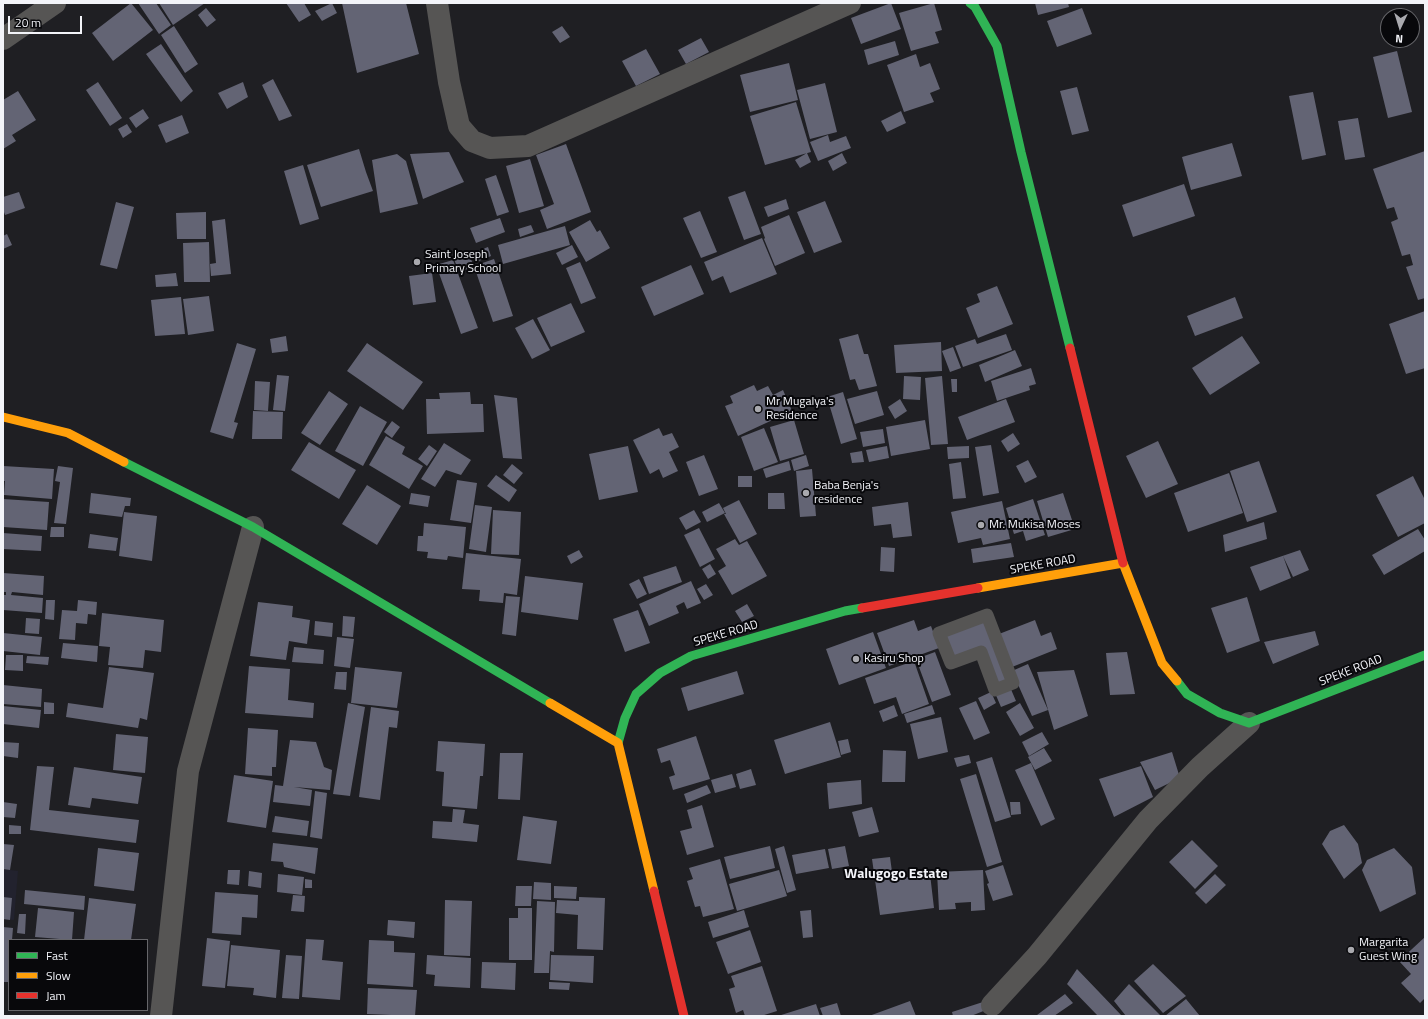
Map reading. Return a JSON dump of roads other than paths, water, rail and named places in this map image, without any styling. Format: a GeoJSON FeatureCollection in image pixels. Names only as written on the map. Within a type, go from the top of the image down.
{"type":"FeatureCollection","features":[{"type":"Feature","properties":{"kind":"street"},"geometry":{"type":"LineString","coordinates":[[3,39],[55,3]]}},
{"type":"Feature","properties":{"kind":"street"},"geometry":{"type":"LineString","coordinates":[[437,3],[449,82],[459,126],[472,141],[490,148],[528,146],[850,3]]}},
{"type":"Feature","properties":{"kind":"street"},"geometry":{"type":"LineString","coordinates":[[970,3],[975,7],[997,46],[1021,152],[1123,564],[1162,663],[1187,694],[1220,713],[1248,724],[1200,767],[1148,820],[1037,956],[992,1005]]}},
{"type":"Feature","properties":{"kind":"street"},"geometry":{"type":"LineString","coordinates":[[3,417],[68,433],[253,527],[618,743],[684,1016]]}},
{"type":"Feature","properties":{"kind":"street"},"geometry":{"type":"LineString","coordinates":[[161,1016],[188,771],[253,527]]}},
{"type":"Feature","properties":{"kind":"street","name":"SPEKE ROAD"},"geometry":{"type":"LineString","coordinates":[[618,743],[636,694],[660,673],[691,656],[845,611],[1123,564]]}},
{"type":"Feature","properties":{"kind":"street","name":"SPEKE ROAD"},"geometry":{"type":"LineString","coordinates":[[1248,724],[1425,655]]}},
{"type":"Feature","properties":{"kind":"lane"},"geometry":{"type":"LineString","coordinates":[[987,615],[1013,683],[995,690],[981,652],[951,663],[939,633],[987,615]]}},
{"type":"Feature","properties":{"kind":"place","name":"Saint Joseph Primary School"},"geometry":{"type":"Point","coordinates":[417,262]}},
{"type":"Feature","properties":{"kind":"place","name":"Mr Mugalya's Residence"},"geometry":{"type":"Point","coordinates":[758,409]}},
{"type":"Feature","properties":{"kind":"place","name":"Baba Benja's residence"},"geometry":{"type":"Point","coordinates":[806,493]}},
{"type":"Feature","properties":{"kind":"place","name":"Mr. Mukisa Moses"},"geometry":{"type":"Point","coordinates":[981,525]}},
{"type":"Feature","properties":{"kind":"place","name":"Kasiru Shop"},"geometry":{"type":"Point","coordinates":[856,659]}},
{"type":"Feature","properties":{"kind":"place","name":"Margarita Guest Wing"},"geometry":{"type":"Point","coordinates":[1351,950]}},
{"type":"Feature","properties":{"kind":"district","name":"Walugogo Estate"},"geometry":{"type":"Point","coordinates":[896,875]}}]}
